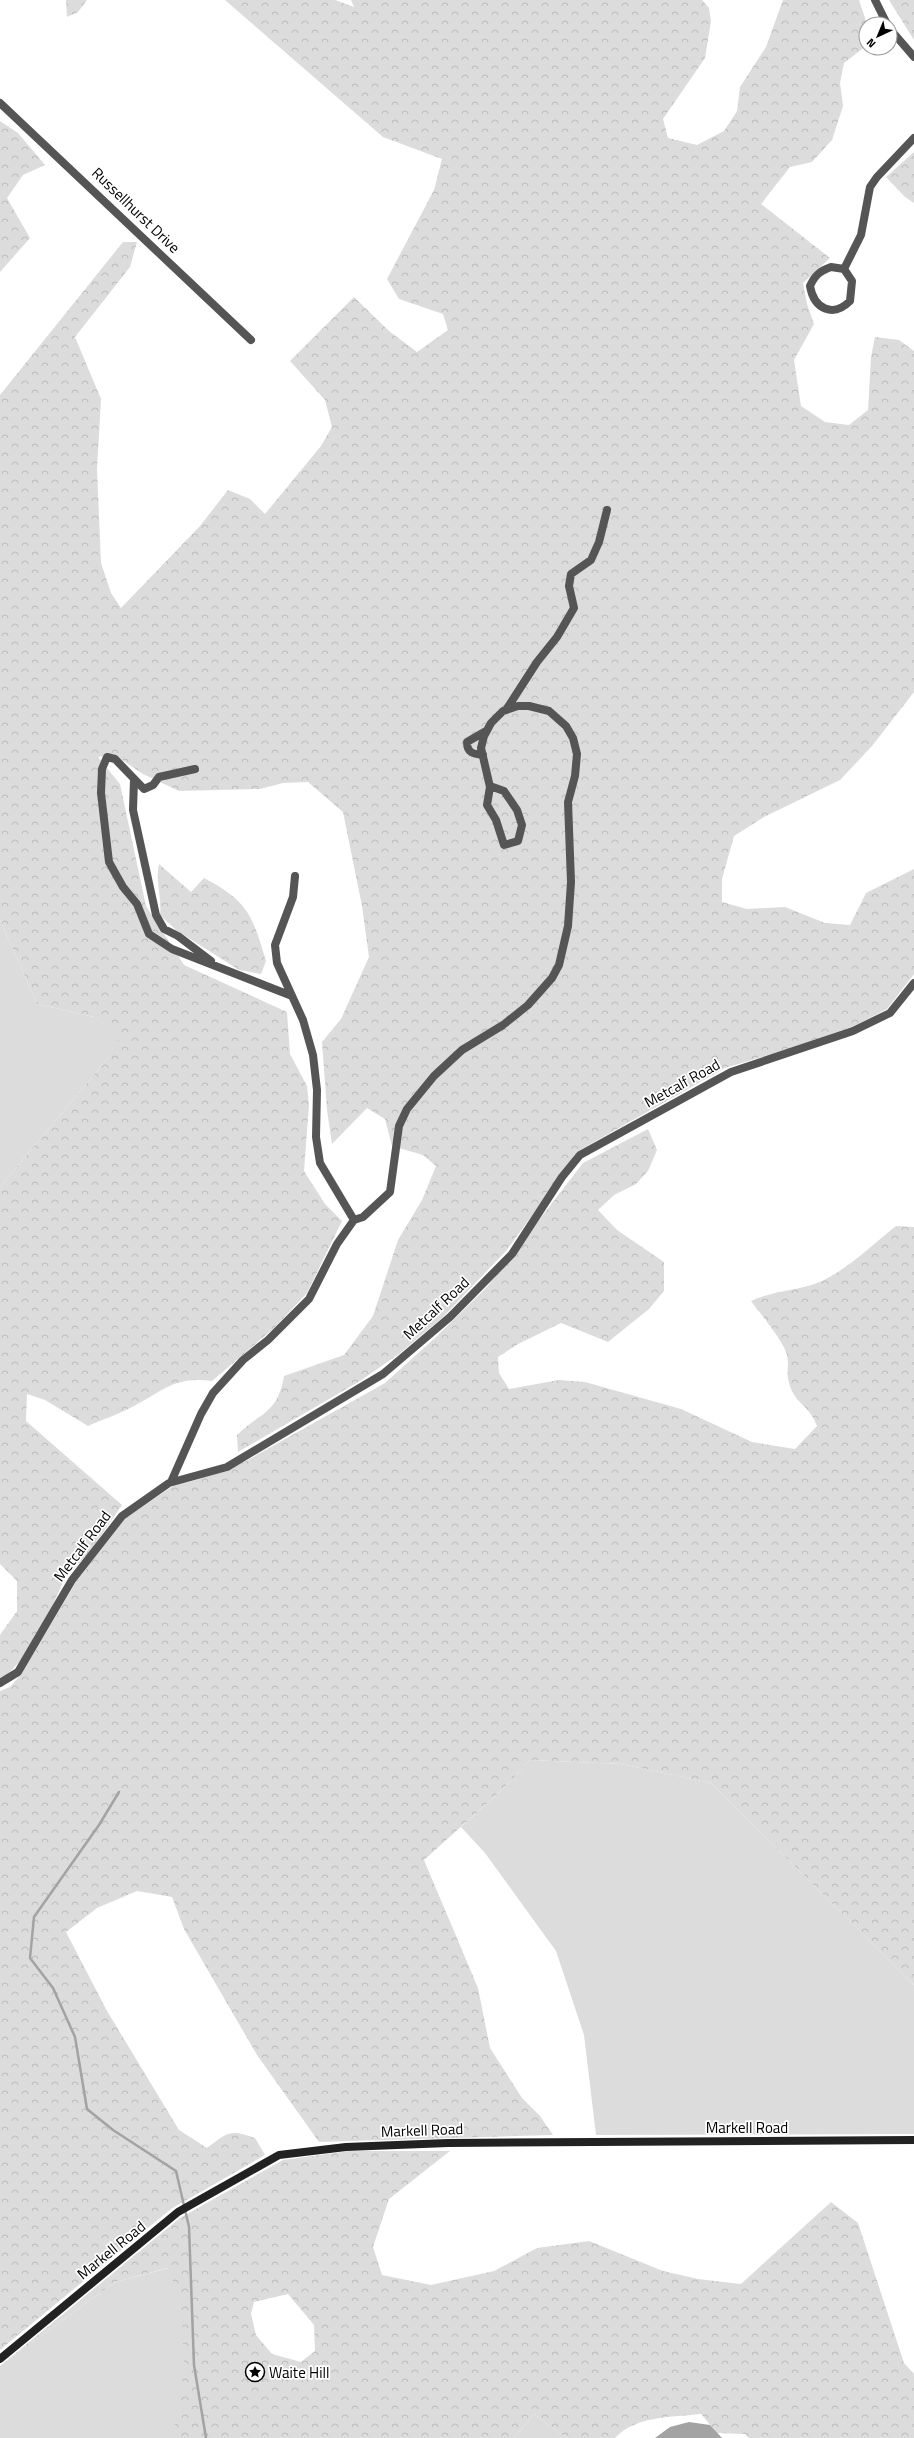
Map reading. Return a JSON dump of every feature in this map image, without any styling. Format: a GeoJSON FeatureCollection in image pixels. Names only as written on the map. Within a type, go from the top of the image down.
{"type":"FeatureCollection","features":[{"type":"Feature","properties":{"kind":"street"},"geometry":{"type":"LineString","coordinates":[[875,0],[883,16]]}},
{"type":"Feature","properties":{"kind":"street"},"geometry":{"type":"LineString","coordinates":[[898,38],[914,57]]}},
{"type":"Feature","properties":{"kind":"street","name":"Russellhurst Drive"},"geometry":{"type":"LineString","coordinates":[[0,103],[251,340]]}},
{"type":"Feature","properties":{"kind":"street"},"geometry":{"type":"LineString","coordinates":[[844,268],[861,235],[870,187],[876,177],[914,138]]}},
{"type":"Feature","properties":{"kind":"street"},"geometry":{"type":"LineString","coordinates":[[831,267],[844,268],[852,281],[850,301],[843,308],[834,310],[826,309],[817,303],[810,286],[815,276],[821,270],[831,267]]}},
{"type":"Feature","properties":{"kind":"street"},"geometry":{"type":"LineString","coordinates":[[490,786],[504,791],[517,810],[522,825],[518,841],[504,845],[496,820],[487,805],[490,786],[481,748],[486,731],[491,723],[506,710],[537,662],[569,618],[574,608],[569,586],[571,574],[591,560],[599,542],[607,510]]}},
{"type":"Feature","properties":{"kind":"street"},"geometry":{"type":"LineString","coordinates":[[171,1482],[201,1414],[213,1393],[243,1360],[268,1340],[309,1299],[337,1244],[354,1220],[363,1217],[390,1192],[399,1126],[407,1109],[434,1076],[462,1050],[503,1026],[528,1005],[552,978],[565,947],[568,926],[570,882],[568,802],[575,776],[577,754],[573,738],[566,726],[549,711],[529,706],[518,706],[506,710]]}},
{"type":"Feature","properties":{"kind":"street"},"geometry":{"type":"LineString","coordinates":[[483,755],[470,753],[467,749],[467,742],[486,731]]}},
{"type":"Feature","properties":{"kind":"street"},"geometry":{"type":"LineString","coordinates":[[195,769],[160,778],[153,785],[144,789],[116,759],[107,757],[102,769],[101,793],[109,862],[123,887],[137,904],[149,934],[172,949],[292,996]]}},
{"type":"Feature","properties":{"kind":"street"},"geometry":{"type":"LineString","coordinates":[[134,780],[133,810],[156,915],[164,929],[178,936],[221,968]]}},
{"type":"Feature","properties":{"kind":"street"},"geometry":{"type":"LineString","coordinates":[[295,876],[293,897],[274,945],[277,963],[303,1020],[313,1055],[317,1090],[316,1137],[320,1163],[354,1220]]}},
{"type":"Feature","properties":{"kind":"street","name":"Metcalf Road"},"geometry":{"type":"LineString","coordinates":[[0,1683],[18,1672],[72,1580],[122,1516],[171,1482],[227,1467],[383,1374],[450,1317],[512,1254],[562,1177],[580,1155],[731,1072],[853,1031],[890,1013],[914,983]]}},
{"type":"Feature","properties":{"kind":"street","name":"Markell Road"},"geometry":{"type":"LineString","coordinates":[[0,2359],[178,2212],[279,2155],[346,2147],[456,2143],[914,2140]]}},
{"type":"Feature","properties":{"kind":"green space"},"geometry":{"type":"Polygon","coordinates":[[[66,0],[87,0],[78,12],[67,17],[66,0]]]}},
{"type":"Feature","properties":{"kind":"green space"},"geometry":{"type":"Polygon","coordinates":[[[225,0],[335,0],[354,7],[351,0],[702,0],[709,8],[711,21],[705,58],[663,119],[668,138],[697,145],[724,131],[737,111],[740,87],[766,47],[783,0],[859,0],[864,16],[858,16],[858,52],[844,63],[840,83],[843,106],[832,140],[812,162],[790,167],[761,204],[830,258],[803,283],[807,304],[814,324],[794,360],[801,406],[825,422],[849,425],[868,410],[871,357],[875,337],[899,340],[914,351],[914,692],[872,746],[840,780],[764,817],[734,836],[722,879],[722,902],[747,909],[785,907],[825,923],[850,925],[866,893],[914,869],[914,974],[887,1009],[854,1026],[794,1047],[725,1068],[580,1150],[506,1251],[443,1317],[399,1354],[360,1381],[238,1452],[237,1435],[273,1405],[278,1398],[284,1376],[344,1355],[373,1316],[398,1240],[422,1200],[436,1166],[423,1155],[392,1146],[385,1119],[367,1108],[332,1144],[327,1110],[322,1042],[341,1019],[369,957],[362,906],[343,812],[308,782],[283,783],[260,789],[179,791],[143,774],[113,754],[98,757],[120,784],[146,906],[184,965],[287,1012],[290,1054],[307,1086],[309,1105],[304,1171],[325,1204],[342,1221],[307,1293],[274,1328],[212,1381],[199,1380],[179,1382],[129,1409],[88,1426],[45,1400],[27,1394],[26,1421],[122,1505],[91,1550],[64,1580],[51,1609],[20,1661],[6,1676],[0,1678],[0,1635],[17,1611],[17,1581],[0,1564],[0,1187],[107,1059],[120,1036],[94,1017],[37,1004],[0,920],[0,395],[123,242],[137,242],[130,267],[75,337],[101,399],[97,469],[101,563],[111,593],[121,608],[200,526],[228,490],[250,499],[265,514],[321,446],[332,427],[325,400],[290,361],[354,297],[389,331],[417,352],[448,330],[443,314],[399,299],[387,279],[434,190],[442,159],[383,137],[225,0]]]}},
{"type":"Feature","properties":{"kind":"green space"},"geometry":{"type":"Polygon","coordinates":[[[889,0],[914,0],[914,40],[889,0]]]}},
{"type":"Feature","properties":{"kind":"green space"},"geometry":{"type":"Polygon","coordinates":[[[0,121],[18,133],[45,165],[23,175],[7,198],[30,238],[0,272],[0,121]]]}},
{"type":"Feature","properties":{"kind":"green space"},"geometry":{"type":"Polygon","coordinates":[[[914,152],[914,203],[905,197],[886,177],[914,152]]]}},
{"type":"Feature","properties":{"kind":"green space"},"geometry":{"type":"Polygon","coordinates":[[[159,864],[191,892],[204,878],[231,895],[240,903],[247,911],[257,932],[266,961],[261,974],[239,970],[176,930],[160,915],[158,877],[159,864]]]}},
{"type":"Feature","properties":{"kind":"green space"},"geometry":{"type":"Polygon","coordinates":[[[0,920],[37,1004],[94,1017],[121,1036],[107,1059],[0,1187],[0,920]]]}},
{"type":"Feature","properties":{"kind":"green space"},"geometry":{"type":"Polygon","coordinates":[[[648,1129],[657,1150],[648,1171],[636,1184],[614,1195],[598,1210],[617,1230],[664,1262],[664,1291],[649,1309],[608,1342],[561,1323],[518,1344],[498,1357],[499,1373],[509,1389],[559,1380],[585,1382],[681,1409],[752,1442],[795,1449],[817,1426],[811,1414],[792,1391],[788,1380],[788,1360],[785,1349],[751,1301],[760,1297],[805,1287],[822,1281],[842,1270],[896,1226],[914,1227],[914,1985],[711,1783],[621,1764],[530,1760],[503,1789],[424,1860],[478,1988],[490,2048],[522,2098],[540,2116],[553,2135],[319,2142],[257,2055],[184,1929],[172,1897],[137,1891],[97,1908],[66,1932],[107,2011],[179,2130],[207,2148],[225,2135],[234,2133],[247,2135],[255,2138],[265,2155],[171,2209],[0,2350],[0,1691],[10,1687],[22,1673],[76,1582],[124,1519],[173,1486],[196,1480],[246,1461],[385,1383],[436,1337],[487,1287],[583,1163],[648,1129]]]}},
{"type":"Feature","properties":{"kind":"green space"},"geometry":{"type":"Polygon","coordinates":[[[530,1760],[621,1764],[711,1783],[914,1985],[914,2134],[596,2135],[584,2035],[556,1951],[485,1853],[461,1827],[503,1789],[530,1760]]]}},
{"type":"Feature","properties":{"kind":"green space"},"geometry":{"type":"Polygon","coordinates":[[[349,2151],[450,2151],[389,2199],[373,2247],[382,2275],[431,2285],[494,2271],[537,2248],[589,2241],[663,2271],[698,2279],[741,2284],[831,2202],[858,2223],[904,2363],[914,2374],[914,2438],[749,2438],[745,2434],[717,2433],[701,2414],[666,2417],[643,2422],[633,2425],[615,2438],[566,2438],[534,2414],[514,2438],[248,2438],[236,2434],[222,2438],[167,2438],[177,2420],[182,2388],[184,2359],[181,2302],[168,2268],[115,2282],[0,2366],[180,2218],[283,2160],[349,2151]],[[288,2294],[254,2302],[251,2314],[256,2335],[272,2354],[301,2362],[315,2351],[314,2325],[288,2294]]]}},
{"type":"Feature","properties":{"kind":"green space"},"geometry":{"type":"Polygon","coordinates":[[[204,2259],[266,2438],[0,2438],[0,2366],[115,2282],[204,2259]]]}},
{"type":"Feature","properties":{"kind":"green space"},"geometry":{"type":"Polygon","coordinates":[[[534,2414],[566,2438],[514,2438],[534,2414]]]}},
{"type":"Feature","properties":{"kind":"shaded area"},"geometry":{"type":"Polygon","coordinates":[[[689,2422],[710,2425],[722,2438],[655,2438],[670,2427],[689,2422]]]}},
{"type":"Feature","properties":{"kind":"waterway"},"geometry":{"type":"LineString","coordinates":[[119,1792],[99,1825],[34,1917],[30,1958],[53,1988],[75,2037],[87,2109],[113,2130],[176,2171],[189,2227],[194,2365],[206,2438]]}},
{"type":"Feature","properties":{"kind":"place","name":"Waite Hill"},"geometry":{"type":"Point","coordinates":[255,2372]}}]}
